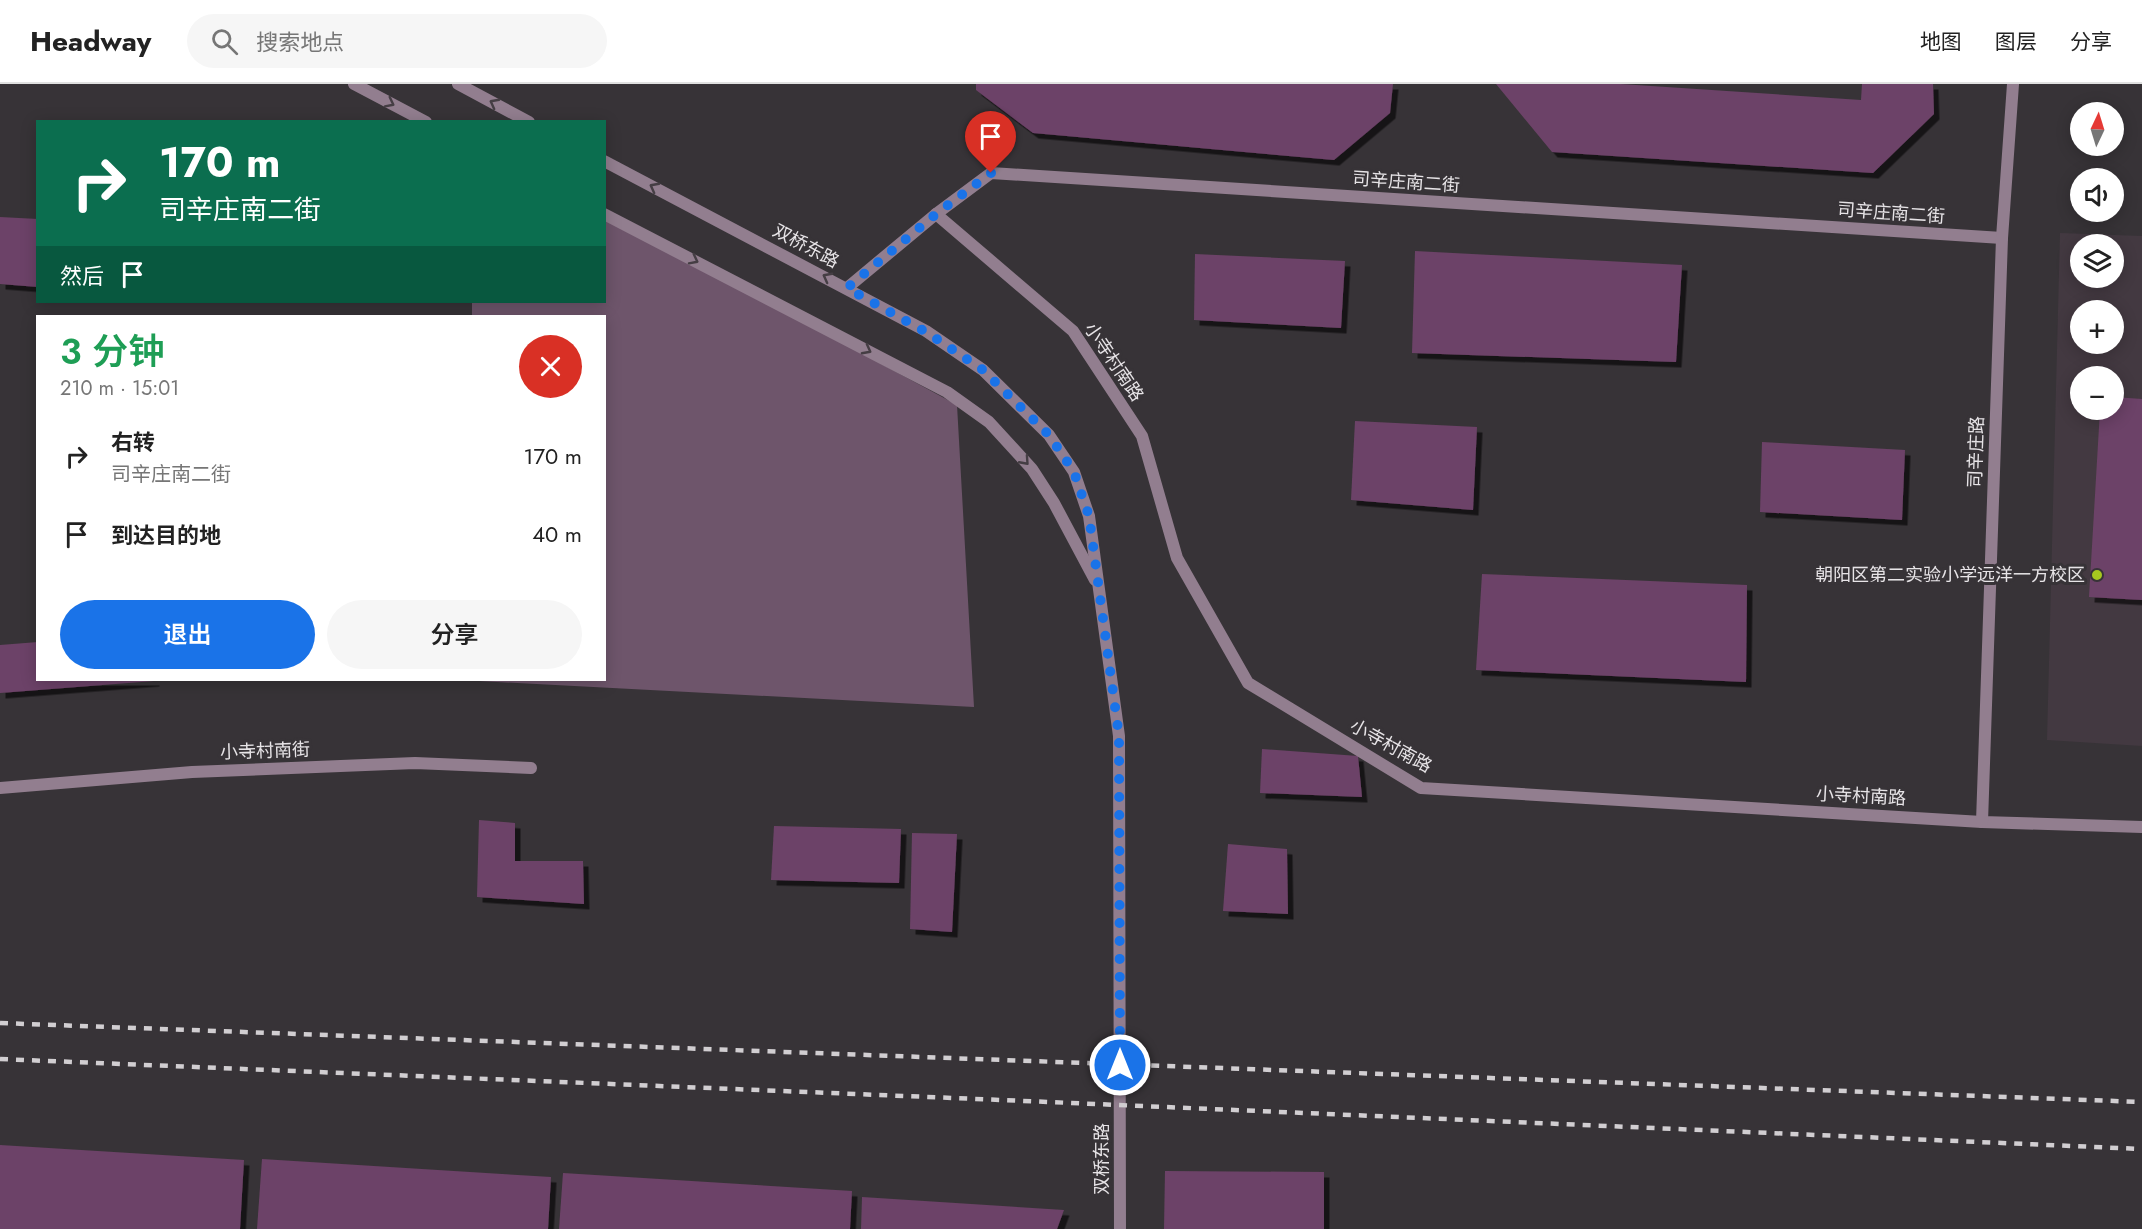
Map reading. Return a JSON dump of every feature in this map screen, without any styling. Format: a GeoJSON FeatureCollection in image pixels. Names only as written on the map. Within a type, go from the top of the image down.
{"type":"FeatureCollection","features":[{"type":"Feature","properties":{"kind":"street"},"geometry":{"type":"LineString","coordinates":[[354,84],[422,120]]}},
{"type":"Feature","properties":{"kind":"street"},"geometry":{"type":"LineString","coordinates":[[458,84],[526,120]]}},
{"type":"Feature","properties":{"kind":"street","name":"司辛庄路"},"geometry":{"type":"LineString","coordinates":[[1982,822],[2002,238],[2013,84]]}},
{"type":"Feature","properties":{"kind":"street","name":"双桥东路"},"geometry":{"type":"LineString","coordinates":[[606,162],[847,288],[926,332],[983,370],[1049,435],[1074,472],[1086,505],[1093,539],[1119,736],[1120,1229]]}},
{"type":"Feature","properties":{"kind":"street","name":"司辛庄南二街"},"geometry":{"type":"LineString","coordinates":[[847,288],[936,214],[991,173],[2002,238]]}},
{"type":"Feature","properties":{"kind":"street","name":"小寺村南路"},"geometry":{"type":"LineString","coordinates":[[936,214],[1073,331],[1142,436],[1177,558],[1248,683],[1421,788],[1982,822],[2142,827]]}},
{"type":"Feature","properties":{"kind":"street","name":"双桥东路"},"geometry":{"type":"LineString","coordinates":[[606,215],[947,392],[989,422],[1032,469],[1054,503],[1099,586]]}},
{"type":"Feature","properties":{"kind":"street","name":"小寺村南街"},"geometry":{"type":"LineString","coordinates":[[0,788],[192,771],[415,763],[531,768]]}},
{"type":"Feature","properties":{"kind":"shaded area"},"geometry":{"type":"Polygon","coordinates":[[[606,215],[957,405],[974,707],[479,681],[606,681],[606,315],[472,315],[472,303],[606,303],[606,215]]]}},
{"type":"Feature","properties":{"kind":"shaded area","name":"朝阳区第二实验小学远洋一方校区"},"geometry":{"type":"Polygon","coordinates":[[[2060,233],[2087,234],[2070,234],[2070,288],[2124,288],[2124,235],[2142,236],[2142,746],[2047,740],[2060,233]]]}},
{"type":"Feature","properties":{"kind":"building"},"geometry":{"type":"Polygon","coordinates":[[[976,84],[1393,84],[1390,113],[1334,160],[1033,133],[976,90],[976,84]]]}},
{"type":"Feature","properties":{"kind":"building"},"geometry":{"type":"Polygon","coordinates":[[[1496,84],[1621,84],[1861,100],[1862,84],[1933,84],[1934,114],[1873,173],[1552,152],[1496,84]]]}},
{"type":"Feature","properties":{"kind":"building"},"geometry":{"type":"Polygon","coordinates":[[[0,217],[36,219],[36,287],[0,284],[0,217]]]}},
{"type":"Feature","properties":{"kind":"building"},"geometry":{"type":"Polygon","coordinates":[[[1415,251],[1682,265],[1676,362],[1412,353],[1415,251]]]}},
{"type":"Feature","properties":{"kind":"building"},"geometry":{"type":"Polygon","coordinates":[[[1195,254],[1345,261],[1341,328],[1194,320],[1195,254]]]}},
{"type":"Feature","properties":{"kind":"building"},"geometry":{"type":"Polygon","coordinates":[[[2124,398],[2142,399],[2142,600],[2089,597],[2099,420],[2124,420],[2124,398]]]}},
{"type":"Feature","properties":{"kind":"building"},"geometry":{"type":"Polygon","coordinates":[[[1355,421],[1477,427],[1473,510],[1351,500],[1355,421]]]}},
{"type":"Feature","properties":{"kind":"building"},"geometry":{"type":"Polygon","coordinates":[[[1762,442],[1905,450],[1902,520],[1760,512],[1762,442]]]}},
{"type":"Feature","properties":{"kind":"building"},"geometry":{"type":"Polygon","coordinates":[[[1482,574],[1747,585],[1746,682],[1476,670],[1482,574]]]}},
{"type":"Feature","properties":{"kind":"building"},"geometry":{"type":"Polygon","coordinates":[[[36,642],[36,681],[154,681],[0,693],[0,645],[36,642]]]}},
{"type":"Feature","properties":{"kind":"building"},"geometry":{"type":"Polygon","coordinates":[[[1262,749],[1358,756],[1362,797],[1260,793],[1262,749]]]}},
{"type":"Feature","properties":{"kind":"building"},"geometry":{"type":"Polygon","coordinates":[[[479,820],[515,823],[515,861],[583,861],[584,904],[477,897],[479,820]]]}},
{"type":"Feature","properties":{"kind":"building"},"geometry":{"type":"Polygon","coordinates":[[[774,826],[901,829],[899,883],[771,880],[774,826]]]}},
{"type":"Feature","properties":{"kind":"building"},"geometry":{"type":"Polygon","coordinates":[[[912,833],[957,834],[952,932],[910,929],[912,833]]]}},
{"type":"Feature","properties":{"kind":"building"},"geometry":{"type":"Polygon","coordinates":[[[1228,844],[1287,849],[1288,914],[1223,911],[1228,844]]]}},
{"type":"Feature","properties":{"kind":"building"},"geometry":{"type":"Polygon","coordinates":[[[0,1145],[244,1160],[240,1229],[0,1229],[0,1145]]]}},
{"type":"Feature","properties":{"kind":"building"},"geometry":{"type":"Polygon","coordinates":[[[262,1159],[551,1177],[548,1229],[257,1229],[262,1159]]]}},
{"type":"Feature","properties":{"kind":"building"},"geometry":{"type":"Polygon","coordinates":[[[1165,1171],[1324,1172],[1324,1229],[1164,1229],[1165,1171]]]}},
{"type":"Feature","properties":{"kind":"building"},"geometry":{"type":"Polygon","coordinates":[[[563,1173],[852,1191],[850,1229],[559,1229],[563,1173]]]}},
{"type":"Feature","properties":{"kind":"building"},"geometry":{"type":"Polygon","coordinates":[[[862,1197],[1064,1210],[1057,1229],[861,1229],[862,1197]]]}},
{"type":"Feature","properties":{"kind":"railway"},"geometry":{"type":"LineString","coordinates":[[0,1023],[2142,1102]]}},
{"type":"Feature","properties":{"kind":"railway"},"geometry":{"type":"LineString","coordinates":[[0,1059],[2142,1149]]}},
{"type":"Feature","properties":{"kind":"place","name":"朝阳区第二实验小学远洋一方校区"},"geometry":{"type":"Point","coordinates":[2097,575]}},
{"type":"Feature","properties":{"kind":"route"},"geometry":{"type":"LineString","coordinates":[[991,173],[936,214],[847,288],[926,332],[983,370],[1049,435],[1074,472],[1089,516],[1095,550],[1119,736],[1120,1065]]}}]}
